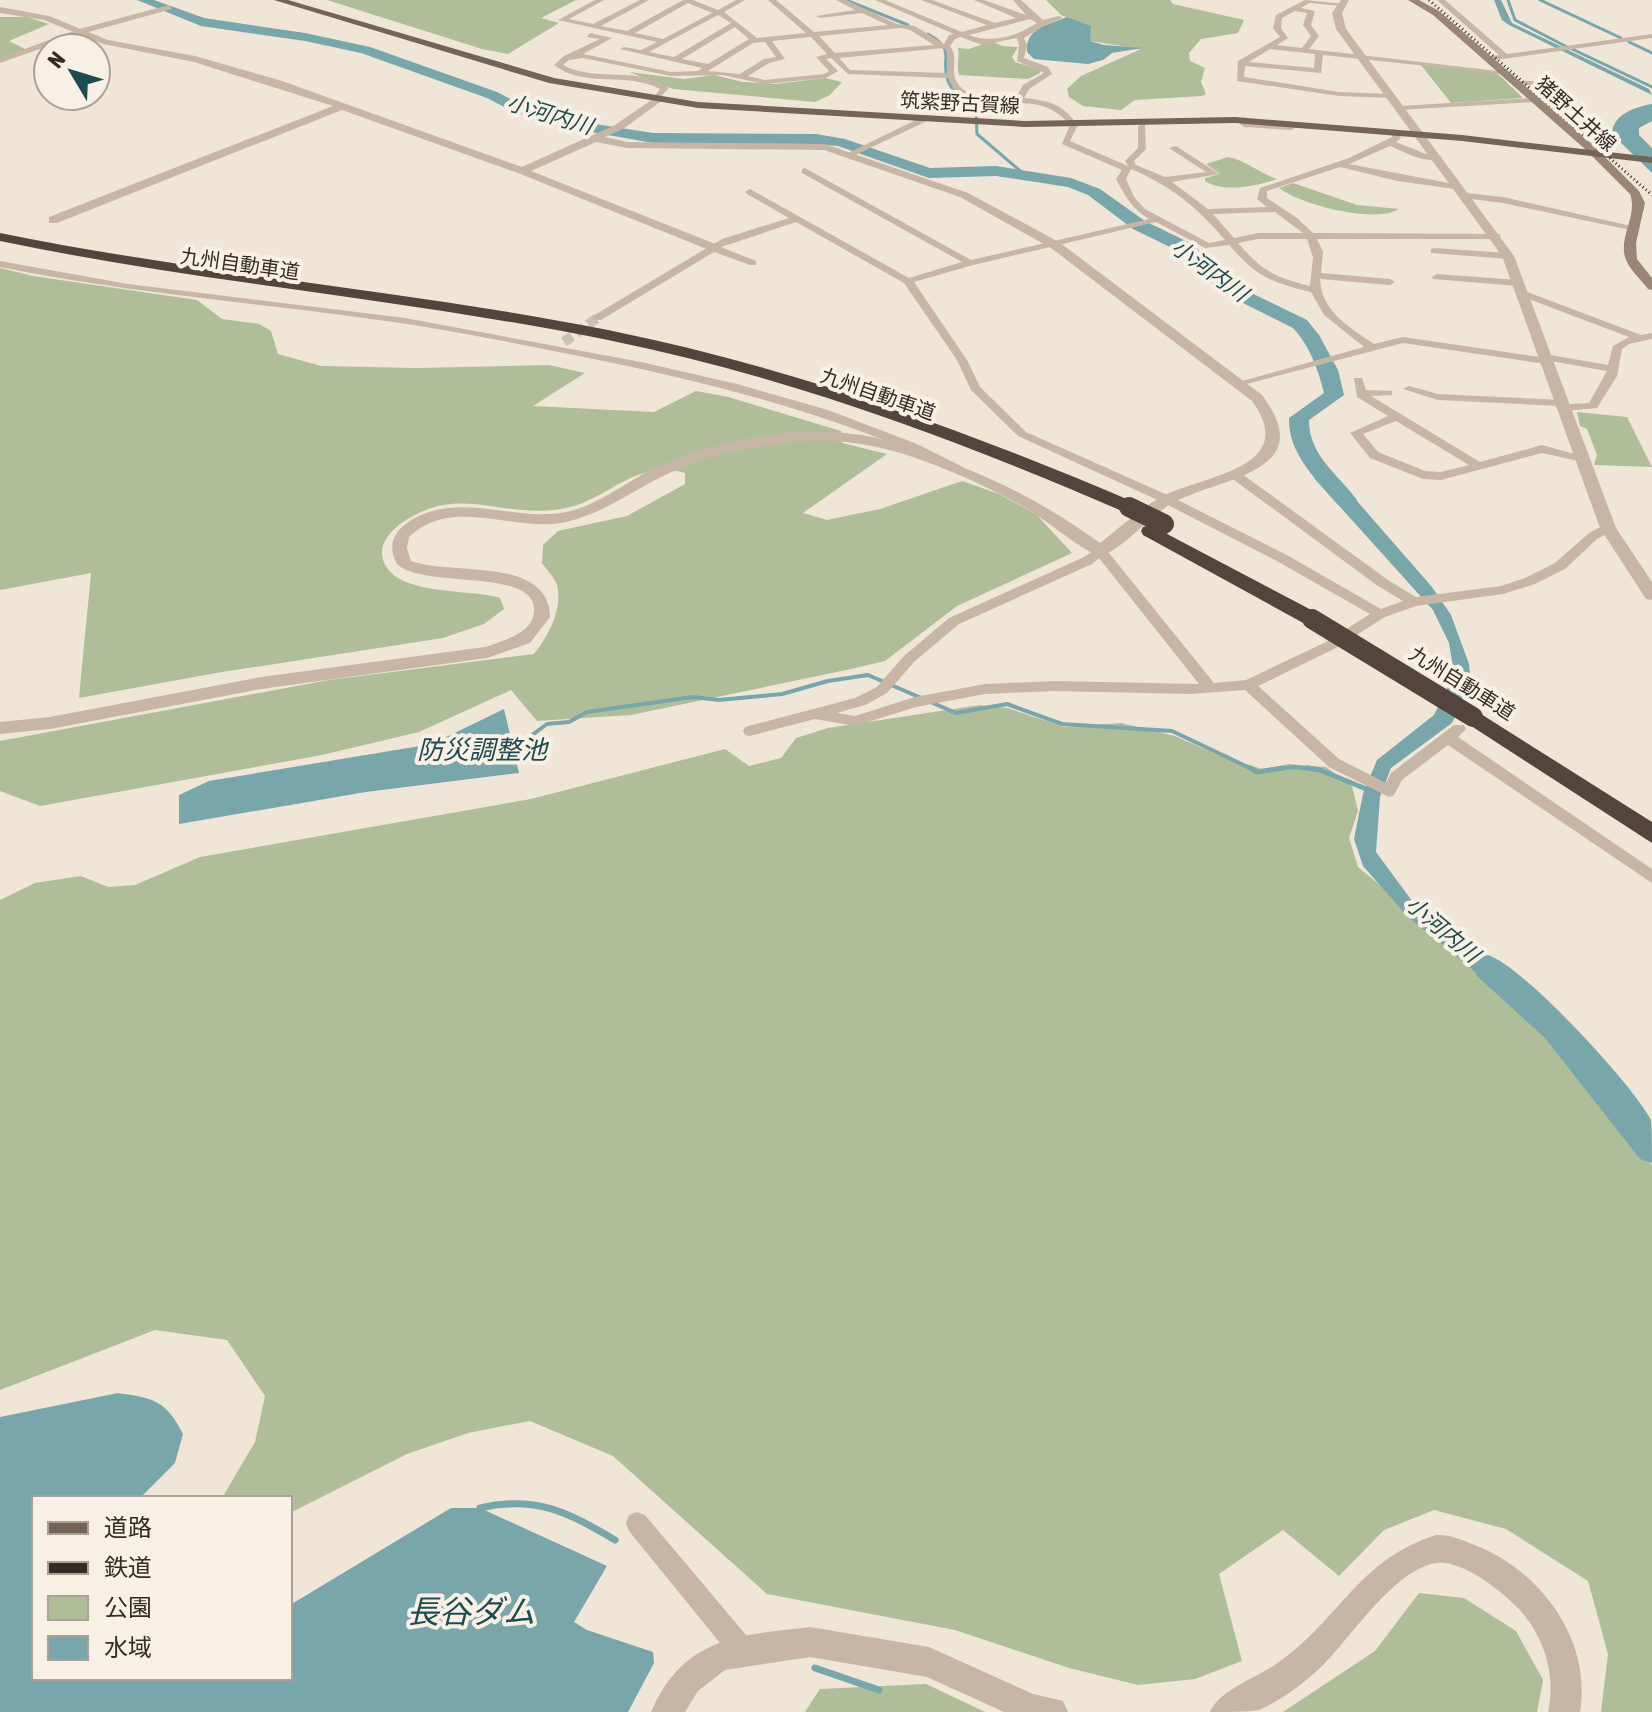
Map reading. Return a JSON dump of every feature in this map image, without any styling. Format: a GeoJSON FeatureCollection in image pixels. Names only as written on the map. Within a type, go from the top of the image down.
{"type":"FeatureCollection","features":[{"type":"Feature","properties":{"kind":"highway","name":"九州自動車道"},"geometry":{"type":"LineString","coordinates":[[0,237],[154,267],[480,312],[664,347],[760,371],[881,407],[981,444],[1157,528],[1318,613],[1466,722],[1652,834]]}},
{"type":"Feature","properties":{"kind":"highway","name":"九州自動車道"},"geometry":{"type":"LineString","coordinates":[[0,246],[151,276],[543,332],[705,367],[817,398],[1123,511]]}},
{"type":"Feature","properties":{"kind":"highway","name":"九州自動車道"},"geometry":{"type":"LineString","coordinates":[[1466,722],[1652,814]]}},
{"type":"Feature","properties":{"kind":"main road","name":"筑紫野古賀線"},"geometry":{"type":"LineString","coordinates":[[278,0],[553,81],[744,109],[1073,123],[1244,120],[1394,137],[1417,132]]}},
{"type":"Feature","properties":{"kind":"main road","name":"筑紫野古賀線"},"geometry":{"type":"LineString","coordinates":[[296,0],[546,75],[658,98],[773,108],[1073,123],[1212,115],[1417,132],[1652,158]]}},
{"type":"Feature","properties":{"kind":"main road","name":"猪野土井線"},"geometry":{"type":"LineString","coordinates":[[1413,0],[1436,13],[1635,193],[1639,203],[1630,243],[1631,259],[1652,286]]}},
{"type":"Feature","properties":{"kind":"street"},"geometry":{"type":"LineString","coordinates":[[600,0],[562,20],[662,41]]}},
{"type":"Feature","properties":{"kind":"street"},"geometry":{"type":"LineString","coordinates":[[595,26],[645,0]]}},
{"type":"Feature","properties":{"kind":"street"},"geometry":{"type":"LineString","coordinates":[[629,33],[688,0],[736,23],[756,41]]}},
{"type":"Feature","properties":{"kind":"street"},"geometry":{"type":"LineString","coordinates":[[642,53],[741,0]]}},
{"type":"Feature","properties":{"kind":"street"},"geometry":{"type":"LineString","coordinates":[[772,0],[813,35],[845,70],[861,75],[951,76]]}},
{"type":"Feature","properties":{"kind":"street"},"geometry":{"type":"LineString","coordinates":[[840,0],[896,26]]}},
{"type":"Feature","properties":{"kind":"street"},"geometry":{"type":"LineString","coordinates":[[879,0],[959,36],[982,43],[1022,35],[1042,23],[1059,18]]}},
{"type":"Feature","properties":{"kind":"street"},"geometry":{"type":"LineString","coordinates":[[925,0],[995,26]]}},
{"type":"Feature","properties":{"kind":"street"},"geometry":{"type":"LineString","coordinates":[[978,0],[1042,23]]}},
{"type":"Feature","properties":{"kind":"street"},"geometry":{"type":"LineString","coordinates":[[1017,0],[1028,17]]}},
{"type":"Feature","properties":{"kind":"street"},"geometry":{"type":"LineString","coordinates":[[1413,0],[1423,0]]}},
{"type":"Feature","properties":{"kind":"street"},"geometry":{"type":"LineString","coordinates":[[1441,0],[1510,60]]}},
{"type":"Feature","properties":{"kind":"street"},"geometry":{"type":"LineString","coordinates":[[1241,63],[1284,38],[1276,22],[1308,1],[1343,2],[1337,13],[1338,23],[1508,256],[1608,528],[1652,595]]}},
{"type":"Feature","properties":{"kind":"street"},"geometry":{"type":"LineString","coordinates":[[0,61],[82,31],[169,7]]}},
{"type":"Feature","properties":{"kind":"street"},"geometry":{"type":"LineString","coordinates":[[1295,9],[1311,11],[1307,25],[1315,36],[1304,51]]}},
{"type":"Feature","properties":{"kind":"street"},"geometry":{"type":"LineString","coordinates":[[0,10],[46,18],[106,42],[242,71],[522,171],[753,263]]}},
{"type":"Feature","properties":{"kind":"street"},"geometry":{"type":"LineString","coordinates":[[820,16],[864,11]]}},
{"type":"Feature","properties":{"kind":"street"},"geometry":{"type":"LineString","coordinates":[[944,46],[948,40],[959,36],[1028,17]]}},
{"type":"Feature","properties":{"kind":"street"},"geometry":{"type":"LineString","coordinates":[[676,59],[736,23]]}},
{"type":"Feature","properties":{"kind":"street"},"geometry":{"type":"LineString","coordinates":[[701,72],[756,41],[896,26],[912,28],[951,53],[949,65],[955,89],[966,97],[1052,106],[1069,115],[1073,123],[1065,142],[1164,180],[1206,212],[1250,263],[1275,280],[1315,290]]}},
{"type":"Feature","properties":{"kind":"street"},"geometry":{"type":"LineString","coordinates":[[860,30],[882,51]]}},
{"type":"Feature","properties":{"kind":"street"},"geometry":{"type":"LineString","coordinates":[[522,171],[619,127],[658,98],[665,88],[636,78],[595,77],[558,65],[608,38],[569,31]]}},
{"type":"Feature","properties":{"kind":"street"},"geometry":{"type":"LineString","coordinates":[[1018,101],[1026,87],[1048,74],[1045,69],[1020,59],[1022,35]]}},
{"type":"Feature","properties":{"kind":"street"},"geometry":{"type":"LineString","coordinates":[[1271,47],[1362,57],[1494,65],[1560,49],[1652,36]]}},
{"type":"Feature","properties":{"kind":"street"},"geometry":{"type":"LineString","coordinates":[[741,77],[767,61],[781,59],[767,40]]}},
{"type":"Feature","properties":{"kind":"street"},"geometry":{"type":"LineString","coordinates":[[572,57],[591,57],[671,74],[701,72],[765,82],[829,75],[834,71],[820,57],[944,46]]}},
{"type":"Feature","properties":{"kind":"street"},"geometry":{"type":"LineString","coordinates":[[624,49],[710,67]]}},
{"type":"Feature","properties":{"kind":"street"},"geometry":{"type":"LineString","coordinates":[[1241,63],[1318,71],[1319,53]]}},
{"type":"Feature","properties":{"kind":"street"},"geometry":{"type":"LineString","coordinates":[[1241,63],[1240,79],[1395,102],[1533,100]]}},
{"type":"Feature","properties":{"kind":"street"},"geometry":{"type":"LineString","coordinates":[[757,67],[777,71],[782,76]]}},
{"type":"Feature","properties":{"kind":"street"},"geometry":{"type":"LineString","coordinates":[[1288,88],[1292,68]]}},
{"type":"Feature","properties":{"kind":"street"},"geometry":{"type":"LineString","coordinates":[[1518,86],[1539,86]]}},
{"type":"Feature","properties":{"kind":"street"},"geometry":{"type":"LineString","coordinates":[[53,220],[340,107]]}},
{"type":"Feature","properties":{"kind":"street"},"geometry":{"type":"LineString","coordinates":[[852,152],[924,119]]}},
{"type":"Feature","properties":{"kind":"street"},"geometry":{"type":"LineString","coordinates":[[1142,126],[1142,149],[1131,157],[1130,168],[1121,179],[1123,187],[1153,220],[1185,232],[1208,246],[1258,236],[1496,236]]}},
{"type":"Feature","properties":{"kind":"street"},"geometry":{"type":"LineString","coordinates":[[597,137],[627,145],[825,147],[852,152],[964,195],[1055,245],[1257,398],[1272,419],[1275,436],[1269,454],[1250,468],[1168,500],[1087,561],[954,621],[909,659],[882,690],[860,702],[819,715],[750,731]]}},
{"type":"Feature","properties":{"kind":"street"},"geometry":{"type":"LineString","coordinates":[[1371,347],[1338,322],[1319,301],[1315,290],[1319,258],[1317,247],[1298,224],[1262,199],[1263,190],[1342,165],[1394,137],[1425,157],[1437,158]]}},
{"type":"Feature","properties":{"kind":"street"},"geometry":{"type":"LineString","coordinates":[[1164,180],[1215,174],[1173,148]]}},
{"type":"Feature","properties":{"kind":"street"},"geometry":{"type":"LineString","coordinates":[[1342,165],[1635,228]]}},
{"type":"Feature","properties":{"kind":"street"},"geometry":{"type":"LineString","coordinates":[[805,171],[970,263]]}},
{"type":"Feature","properties":{"kind":"street"},"geometry":{"type":"LineString","coordinates":[[750,192],[908,281],[962,360],[975,388],[1022,434],[1168,500],[1280,557],[1380,614]]}},
{"type":"Feature","properties":{"kind":"street"},"geometry":{"type":"LineString","coordinates":[[1206,212],[1276,209]]}},
{"type":"Feature","properties":{"kind":"street"},"geometry":{"type":"LineString","coordinates":[[597,318],[725,241],[796,219]]}},
{"type":"Feature","properties":{"kind":"street"},"geometry":{"type":"LineString","coordinates":[[908,281],[970,263],[1134,227],[1153,220]]}},
{"type":"Feature","properties":{"kind":"street"},"geometry":{"type":"LineString","coordinates":[[1434,251],[1508,256]]}},
{"type":"Feature","properties":{"kind":"street"},"geometry":{"type":"LineString","coordinates":[[0,264],[125,287],[453,327],[562,346],[704,377],[892,436],[1008,489],[1059,519],[1100,551],[1210,687]]}},
{"type":"Feature","properties":{"kind":"street"},"geometry":{"type":"LineString","coordinates":[[1316,276],[1390,282]]}},
{"type":"Feature","properties":{"kind":"street"},"geometry":{"type":"LineString","coordinates":[[1437,277],[1520,288],[1647,337]]}},
{"type":"Feature","properties":{"kind":"street"},"geometry":{"type":"LineString","coordinates":[[1409,389],[1438,397],[1593,406],[1613,369],[1612,359],[1617,348],[1626,341],[1647,337]]}},
{"type":"Feature","properties":{"kind":"street"},"geometry":{"type":"LineString","coordinates":[[1239,385],[1371,347],[1416,340],[1613,369]]}},
{"type":"Feature","properties":{"kind":"street"},"geometry":{"type":"LineString","coordinates":[[1358,380],[1361,393],[1479,466]]}},
{"type":"Feature","properties":{"kind":"street"},"geometry":{"type":"LineString","coordinates":[[1361,393],[1388,393]]}},
{"type":"Feature","properties":{"kind":"street"},"geometry":{"type":"LineString","coordinates":[[1397,417],[1356,433],[1374,455],[1423,475],[1441,476],[1542,449],[1583,458]]}},
{"type":"Feature","properties":{"kind":"street"},"geometry":{"type":"LineString","coordinates":[[0,728],[50,723],[261,683],[473,655],[524,639],[542,617],[539,597],[530,586],[494,576],[426,572],[405,564],[398,552],[398,542],[403,532],[425,516],[453,511],[526,520],[571,516],[587,512],[693,457],[737,447],[826,436],[892,447],[958,468]]}},
{"type":"Feature","properties":{"kind":"street"},"geometry":{"type":"LineString","coordinates":[[1234,474],[1371,575],[1414,602]]}},
{"type":"Feature","properties":{"kind":"street"},"geometry":{"type":"LineString","coordinates":[[819,715],[855,721],[915,702],[985,689],[1248,685],[1331,645],[1380,614],[1414,602],[1503,590],[1530,581],[1560,566],[1593,536],[1608,528]]}},
{"type":"Feature","properties":{"kind":"street"},"geometry":{"type":"LineString","coordinates":[[1248,685],[1334,763],[1389,791],[1396,777],[1466,722],[1652,877]]}},
{"type":"Feature","properties":{"kind":"street"},"geometry":{"type":"LineString","coordinates":[[637,1523],[742,1650]]}},
{"type":"Feature","properties":{"kind":"street"},"geometry":{"type":"LineString","coordinates":[[1226,1712],[1310,1657],[1400,1563],[1438,1548],[1477,1560],[1518,1586],[1542,1613],[1562,1654],[1568,1698],[1564,1712]]}},
{"type":"Feature","properties":{"kind":"street"},"geometry":{"type":"LineString","coordinates":[[667,1712],[687,1680],[717,1657],[742,1650],[810,1642],[929,1662],[1032,1709],[1052,1712]]}},
{"type":"Feature","properties":{"kind":"green space"},"geometry":{"type":"Polygon","coordinates":[[[327,0],[576,0],[541,18],[559,23],[508,54],[482,49],[327,0]]]}},
{"type":"Feature","properties":{"kind":"green space"},"geometry":{"type":"Polygon","coordinates":[[[1046,0],[1170,0],[1173,4],[1244,20],[1238,33],[1201,39],[1189,53],[1190,61],[1205,68],[1201,82],[1206,94],[1135,100],[1121,110],[1083,106],[1069,97],[1067,89],[1081,76],[1141,49],[1090,41],[1090,26],[1061,15],[1046,0]]]}},
{"type":"Feature","properties":{"kind":"green space"},"geometry":{"type":"Polygon","coordinates":[[[0,17],[27,17],[49,24],[9,41],[27,50],[0,59],[0,17]]]}},
{"type":"Feature","properties":{"kind":"green space"},"geometry":{"type":"Polygon","coordinates":[[[992,41],[1002,46],[1018,47],[1012,57],[1015,62],[1041,70],[1040,73],[1028,79],[959,75],[958,48],[969,49],[992,41]]]}},
{"type":"Feature","properties":{"kind":"green space"},"geometry":{"type":"Polygon","coordinates":[[[1421,65],[1497,73],[1523,98],[1451,103],[1421,65]]]}},
{"type":"Feature","properties":{"kind":"green space"},"geometry":{"type":"Polygon","coordinates":[[[629,72],[684,79],[714,75],[743,82],[776,84],[825,78],[842,82],[830,95],[815,102],[673,89],[629,72]]]}},
{"type":"Feature","properties":{"kind":"green space"},"geometry":{"type":"Polygon","coordinates":[[[1228,157],[1277,179],[1251,186],[1231,187],[1205,181],[1205,178],[1220,174],[1206,164],[1228,157]]]}},
{"type":"Feature","properties":{"kind":"green space"},"geometry":{"type":"Polygon","coordinates":[[[1293,183],[1357,205],[1399,209],[1373,214],[1320,206],[1279,188],[1293,183]]]}},
{"type":"Feature","properties":{"kind":"green space"},"geometry":{"type":"Polygon","coordinates":[[[0,268],[33,276],[197,300],[222,319],[259,324],[271,331],[278,354],[321,366],[416,368],[549,365],[585,373],[533,406],[654,412],[696,391],[728,397],[841,431],[842,443],[887,454],[803,513],[827,520],[880,509],[962,481],[999,494],[1036,514],[1072,553],[957,606],[885,661],[631,715],[537,721],[511,690],[419,732],[322,755],[40,806],[0,791],[0,741],[329,680],[534,654],[549,631],[558,604],[556,582],[542,563],[543,545],[558,531],[627,516],[685,484],[685,473],[666,470],[649,472],[572,507],[532,511],[458,504],[420,512],[400,524],[383,545],[382,554],[387,568],[398,578],[414,585],[500,598],[504,609],[484,624],[443,638],[79,698],[91,573],[0,590],[0,268]]]}},
{"type":"Feature","properties":{"kind":"green space"},"geometry":{"type":"Polygon","coordinates":[[[1577,412],[1627,417],[1652,467],[1594,465],[1597,455],[1587,429],[1580,426],[1577,412]]]}},
{"type":"Feature","properties":{"kind":"green space"},"geometry":{"type":"Polygon","coordinates":[[[980,705],[1007,708],[1065,727],[1121,723],[1175,736],[1218,755],[1265,770],[1288,764],[1326,767],[1352,786],[1358,811],[1349,838],[1358,867],[1515,996],[1583,1074],[1619,1126],[1652,1165],[1652,1712],[1601,1712],[1608,1654],[1588,1581],[1506,1529],[1434,1510],[1384,1530],[1339,1576],[1283,1530],[1219,1574],[1242,1661],[1195,1679],[1138,1685],[1069,1668],[955,1630],[767,1594],[613,1456],[530,1421],[468,1433],[407,1454],[292,1512],[292,1496],[223,1496],[255,1442],[265,1396],[227,1340],[155,1330],[0,1390],[0,900],[35,883],[81,876],[108,887],[135,885],[200,857],[531,799],[725,749],[749,766],[781,758],[796,738],[828,728],[980,705]]]}},
{"type":"Feature","properties":{"kind":"green space"},"geometry":{"type":"Polygon","coordinates":[[[1419,1593],[1464,1598],[1516,1631],[1543,1680],[1537,1712],[1283,1712],[1375,1651],[1419,1593]]]}},
{"type":"Feature","properties":{"kind":"green space"},"geometry":{"type":"Polygon","coordinates":[[[926,1684],[985,1712],[805,1712],[820,1689],[926,1684]]]}},
{"type":"Feature","properties":{"kind":"water"},"geometry":{"type":"Polygon","coordinates":[[[1494,0],[1501,0],[1512,23],[1649,89],[1652,95],[1509,25],[1502,20],[1494,0]]]}},
{"type":"Feature","properties":{"kind":"water"},"geometry":{"type":"Polygon","coordinates":[[[1067,17],[1091,26],[1090,41],[1143,48],[1112,53],[1103,60],[1088,64],[1034,59],[1027,52],[1027,44],[1034,32],[1067,17]]]}},
{"type":"Feature","properties":{"kind":"water"},"geometry":{"type":"Polygon","coordinates":[[[1652,104],[1652,121],[1639,128],[1639,135],[1652,148],[1652,173],[1612,134],[1616,121],[1621,117],[1652,104]]]}},
{"type":"Feature","properties":{"kind":"water"},"geometry":{"type":"Polygon","coordinates":[[[1329,469],[1432,587],[1451,615],[1469,664],[1471,684],[1452,723],[1391,768],[1380,797],[1376,852],[1415,905],[1521,982],[1515,1004],[1408,917],[1363,866],[1354,839],[1363,794],[1377,760],[1434,715],[1454,674],[1449,643],[1433,610],[1314,478],[1329,469]]]}},
{"type":"Feature","properties":{"kind":"water","name":"防災調整池"},"geometry":{"type":"Polygon","coordinates":[[[504,709],[519,773],[366,792],[179,824],[179,795],[209,781],[432,744],[504,709]]]}},
{"type":"Feature","properties":{"kind":"water","name":"長谷ダム"},"geometry":{"type":"Polygon","coordinates":[[[118,1393],[149,1399],[164,1407],[183,1434],[175,1463],[142,1496],[32,1496],[32,1680],[292,1680],[292,1604],[451,1508],[480,1508],[607,1566],[574,1622],[587,1630],[653,1652],[654,1663],[628,1712],[0,1712],[0,1417],[118,1393]]]}},
{"type":"Feature","properties":{"kind":"waterway","name":"小河内川"},"geometry":{"type":"LineString","coordinates":[[143,0],[201,22],[305,37],[365,50],[492,95],[519,109],[574,125],[653,138],[816,139],[840,142],[929,173],[996,171],[1071,183],[1094,192],[1139,225],[1186,248],[1231,290],[1300,324],[1310,335],[1328,370],[1334,395],[1299,418],[1301,441],[1313,462],[1346,500]]}},
{"type":"Feature","properties":{"kind":"waterway"},"geometry":{"type":"LineString","coordinates":[[846,0],[908,25]]}},
{"type":"Feature","properties":{"kind":"waterway"},"geometry":{"type":"LineString","coordinates":[[1508,0],[1515,20],[1567,47]]}},
{"type":"Feature","properties":{"kind":"waterway"},"geometry":{"type":"LineString","coordinates":[[1540,0],[1621,38]]}},
{"type":"Feature","properties":{"kind":"waterway"},"geometry":{"type":"LineString","coordinates":[[928,34],[943,46],[949,83],[976,112],[977,134],[1025,175]]}},
{"type":"Feature","properties":{"kind":"waterway"},"geometry":{"type":"LineString","coordinates":[[1629,42],[1652,53]]}},
{"type":"Feature","properties":{"kind":"waterway"},"geometry":{"type":"LineString","coordinates":[[1572,49],[1652,87]]}},
{"type":"Feature","properties":{"kind":"waterway"},"geometry":{"type":"LineString","coordinates":[[508,742],[528,738],[547,724],[569,722],[587,712],[693,697],[719,700],[782,694],[828,681],[868,675],[956,713],[1007,704],[1062,724],[1172,731],[1251,769]]}},
{"type":"Feature","properties":{"kind":"waterway"},"geometry":{"type":"LineString","coordinates":[[1276,769],[1283,768]]}},
{"type":"Feature","properties":{"kind":"waterway"},"geometry":{"type":"LineString","coordinates":[[1307,768],[1317,770]]}},
{"type":"Feature","properties":{"kind":"waterway"},"geometry":{"type":"LineString","coordinates":[[1251,769],[1257,772],[1276,769]]}},
{"type":"Feature","properties":{"kind":"waterway"},"geometry":{"type":"LineString","coordinates":[[1268,770],[1276,769]]}},
{"type":"Feature","properties":{"kind":"waterway"},"geometry":{"type":"LineString","coordinates":[[1276,769],[1317,770]]}},
{"type":"Feature","properties":{"kind":"waterway"},"geometry":{"type":"LineString","coordinates":[[1317,770],[1371,791]]}},
{"type":"Feature","properties":{"kind":"waterway","name":"小河内川"},"geometry":{"type":"LineString","coordinates":[[1488,967],[1556,1029],[1652,1148]]}},
{"type":"Feature","properties":{"kind":"waterway"},"geometry":{"type":"LineString","coordinates":[[480,1508],[500,1504],[534,1505],[566,1514],[615,1540]]}},
{"type":"Feature","properties":{"kind":"waterway"},"geometry":{"type":"LineString","coordinates":[[815,1668],[879,1690]]}},
{"type":"Feature","properties":{"kind":"tunnel"},"geometry":{"type":"LineString","coordinates":[[564,342],[597,318]]}},
{"type":"Feature","properties":{"kind":"railway"},"geometry":{"type":"LineString","coordinates":[[1429,0],[1652,195]]}}]}
